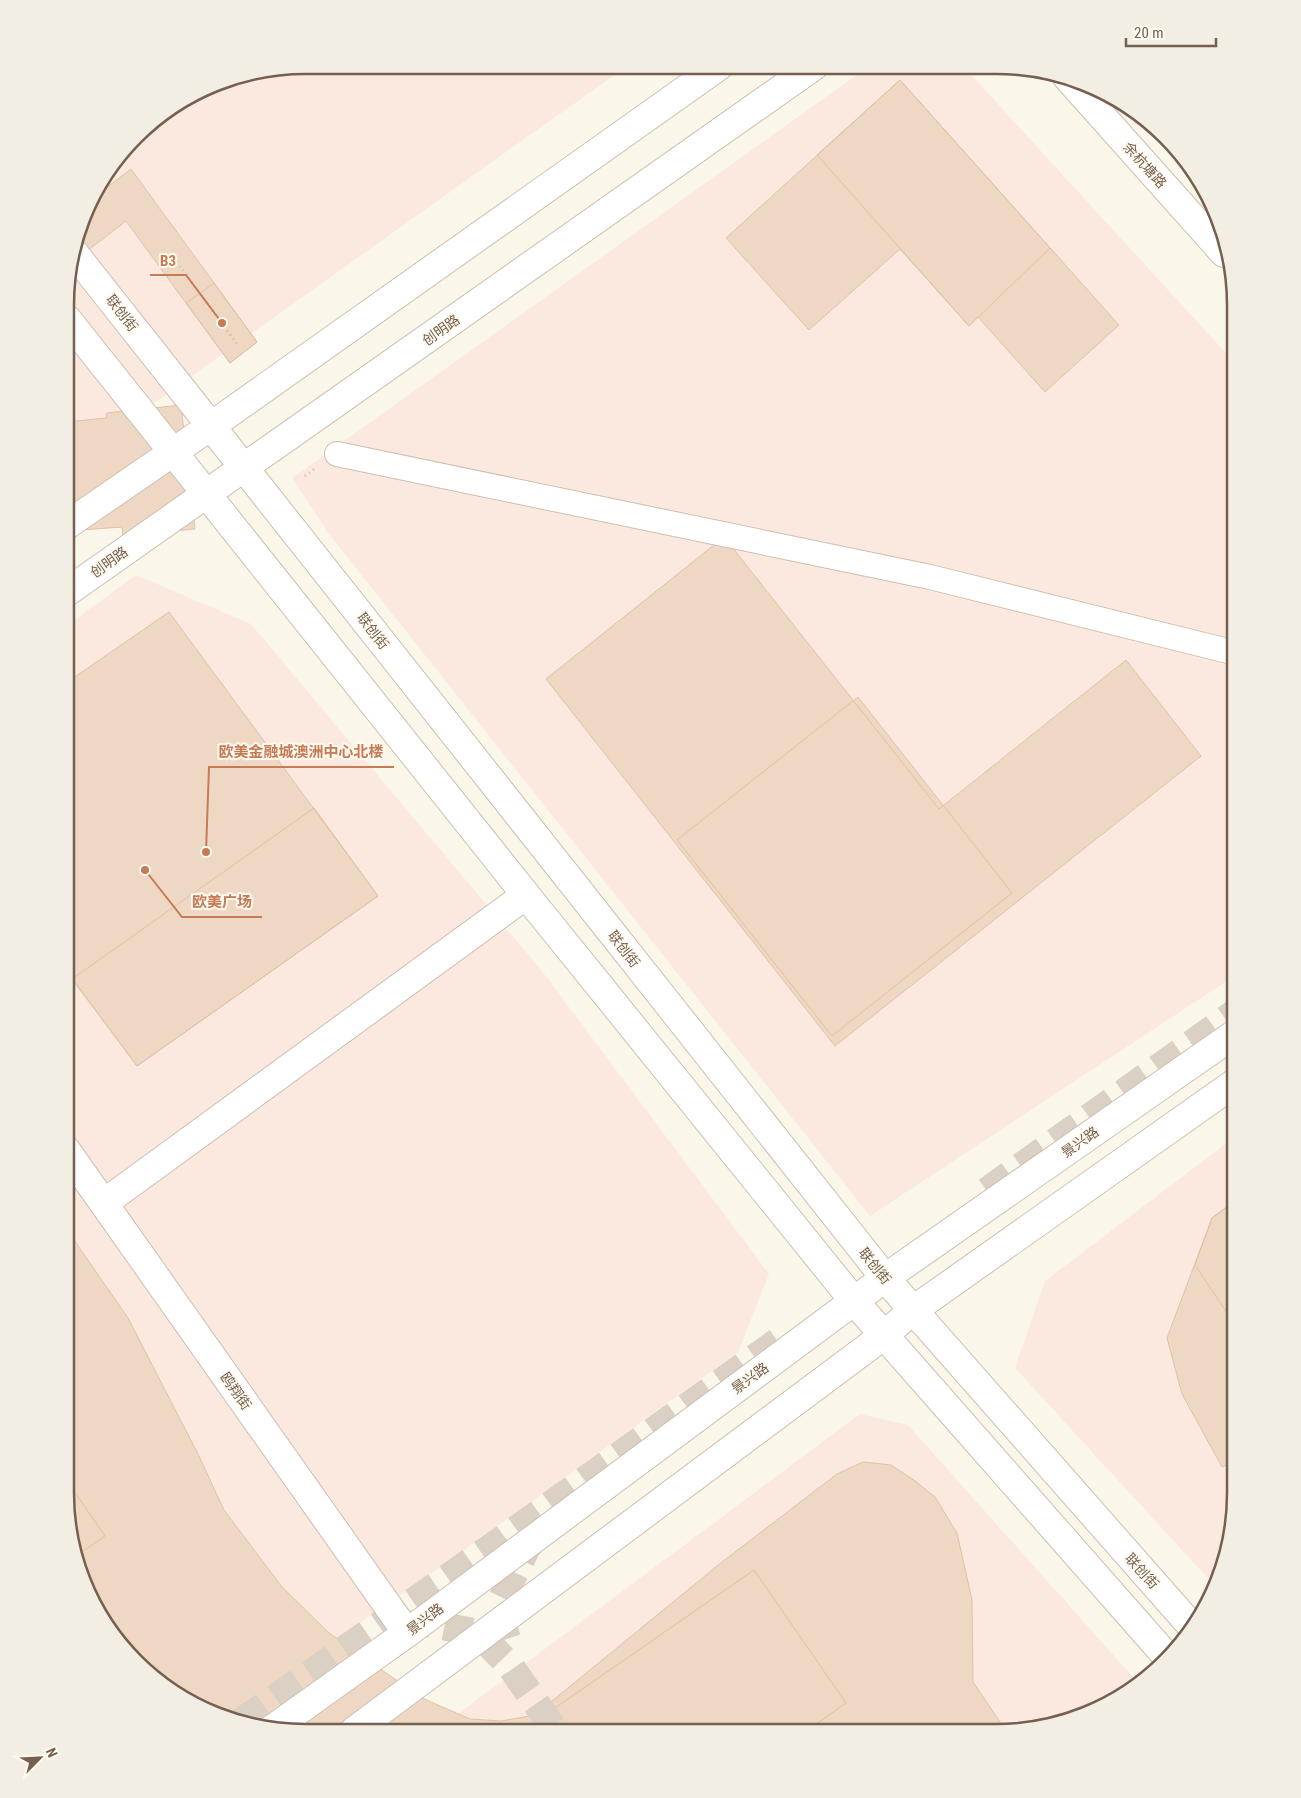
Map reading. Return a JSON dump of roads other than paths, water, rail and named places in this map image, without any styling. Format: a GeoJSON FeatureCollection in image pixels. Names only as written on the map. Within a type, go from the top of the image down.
{"type":"FeatureCollection","features":[{"type":"Feature","properties":{"kind":"street"},"geometry":{"type":"LineString","coordinates":[[74,521],[708,74]]}},
{"type":"Feature","properties":{"kind":"street","name":"创明路"},"geometry":{"type":"LineString","coordinates":[[74,586],[803,74]]}},
{"type":"Feature","properties":{"kind":"street","name":"余杭塘路"},"geometry":{"type":"LineString","coordinates":[[1077,88],[1220,249]]}},
{"type":"Feature","properties":{"kind":"street","name":"联创街"},"geometry":{"type":"LineString","coordinates":[[78,258],[884,1278],[1188,1622]]}},
{"type":"Feature","properties":{"kind":"street"},"geometry":{"type":"LineString","coordinates":[[74,328],[526,895],[854,1301],[1164,1653]]}},
{"type":"Feature","properties":{"kind":"street"},"geometry":{"type":"LineString","coordinates":[[337,454],[930,577],[1227,651]]}},
{"type":"Feature","properties":{"kind":"street"},"geometry":{"type":"LineString","coordinates":[[104,1203],[526,895]]}},
{"type":"Feature","properties":{"kind":"street","name":"景兴路"},"geometry":{"type":"LineString","coordinates":[[281,1723],[407,1633],[884,1278],[1227,1039]]}},
{"type":"Feature","properties":{"kind":"street"},"geometry":{"type":"LineString","coordinates":[[363,1724],[883,1336],[912,1311],[1227,1088]]}},
{"type":"Feature","properties":{"kind":"street","name":"鸥翔街"},"geometry":{"type":"LineString","coordinates":[[74,1161],[407,1633]]}},
{"type":"Feature","properties":{"kind":"tunnel"},"geometry":{"type":"LineString","coordinates":[[987,1191],[1227,1018]]}},
{"type":"Feature","properties":{"kind":"tunnel"},"geometry":{"type":"LineString","coordinates":[[248,1717],[503,1539],[784,1337]]}},
{"type":"Feature","properties":{"kind":"tunnel"},"geometry":{"type":"LineString","coordinates":[[507,1639],[504,1630],[502,1599],[527,1547],[536,1536]]}},
{"type":"Feature","properties":{"kind":"tunnel"},"geometry":{"type":"LineString","coordinates":[[403,1627],[427,1623],[478,1633],[511,1667],[550,1724]]}},
{"type":"Feature","properties":{"kind":"place","name":"B3"},"geometry":{"type":"Point","coordinates":[222,323]}},
{"type":"Feature","properties":{"kind":"place","name":"欧美金融城澳洲中心北楼"},"geometry":{"type":"Point","coordinates":[206,852]}},
{"type":"Feature","properties":{"kind":"place","name":"欧美广场"},"geometry":{"type":"Point","coordinates":[145,870]}}]}
